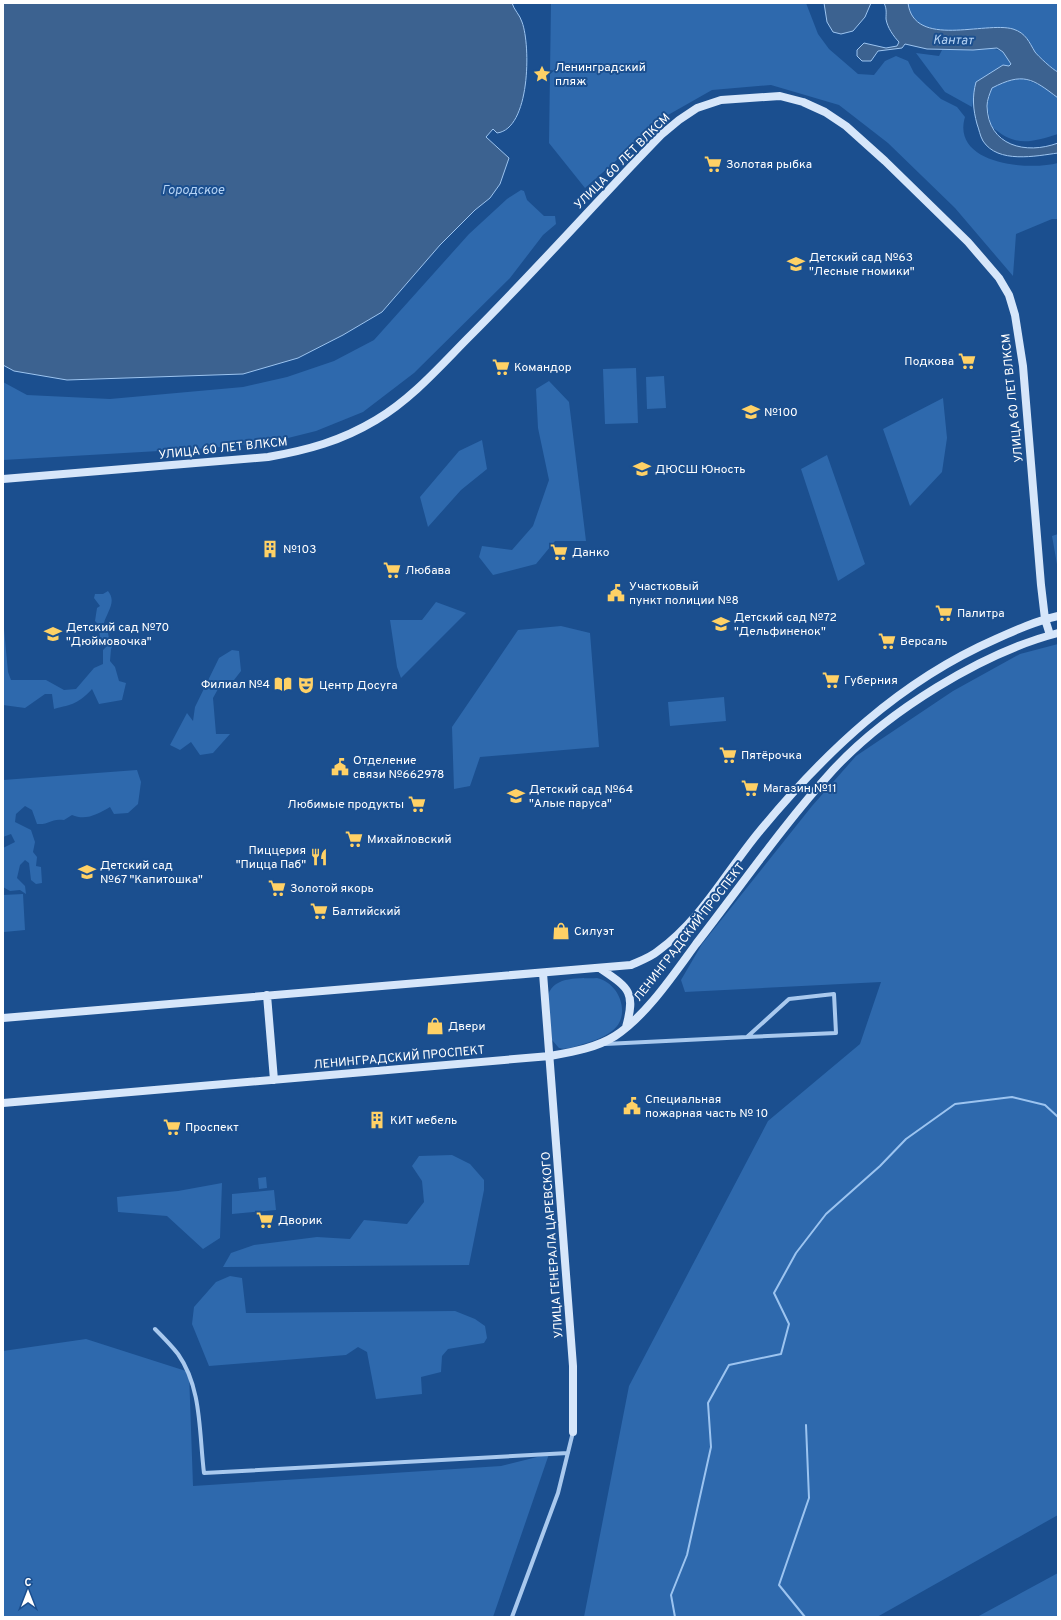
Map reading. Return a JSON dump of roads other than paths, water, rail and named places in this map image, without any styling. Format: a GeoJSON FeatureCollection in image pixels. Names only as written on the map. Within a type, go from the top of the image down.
{"type":"FeatureCollection","features":[{"type":"Feature","properties":{"kind":"main road","name":"УЛИЦА 60 ЛЕТ ВЛКСМ"},"geometry":{"type":"LineString","coordinates":[[3,479],[268,457],[307,450],[339,440],[377,419],[409,397],[661,135],[679,120],[697,108],[721,100],[780,96],[803,102],[825,112],[846,126],[885,161],[968,242],[999,278],[1008,295],[1014,315],[1023,366],[1045,619],[1054,634]]}},
{"type":"Feature","properties":{"kind":"main road","name":"ЛЕНИНГРАДСКИЙ ПРОСПЕКТ"},"geometry":{"type":"LineString","coordinates":[[3,1018],[267,995],[601,969],[631,965],[658,952],[694,919],[759,832],[798,787],[839,744],[885,705],[924,677],[966,652],[1045,619],[1058,616]]}},
{"type":"Feature","properties":{"kind":"main road","name":"ЛЕНИНГРАДСКИЙ ПРОСПЕКТ"},"geometry":{"type":"LineString","coordinates":[[3,1103],[550,1056],[578,1052],[600,1043],[615,1036],[625,1028],[655,998],[773,843],[846,757],[892,717],[954,678],[991,659],[1054,634]]}},
{"type":"Feature","properties":{"kind":"main road"},"geometry":{"type":"LineString","coordinates":[[601,969],[622,984],[628,992],[632,1004],[625,1028]]}},
{"type":"Feature","properties":{"kind":"main road","name":"УЛИЦА ГЕНЕРАЛА ЦАРЕВСКОГО"},"geometry":{"type":"LineString","coordinates":[[543,973],[573,1366],[573,1432]]}},
{"type":"Feature","properties":{"kind":"main road"},"geometry":{"type":"LineString","coordinates":[[267,995],[274,1080]]}},
{"type":"Feature","properties":{"kind":"street"},"geometry":{"type":"LineString","coordinates":[[600,1043],[746,1037],[836,1033],[834,994],[789,999],[746,1037]]}},
{"type":"Feature","properties":{"kind":"street"},"geometry":{"type":"LineString","coordinates":[[155,1329],[178,1354],[193,1383],[199,1412],[204,1473],[568,1452]]}},
{"type":"Feature","properties":{"kind":"street"},"geometry":{"type":"LineString","coordinates":[[512,1617],[558,1492],[573,1432]]}},
{"type":"Feature","properties":{"kind":"water","name":"Городское"},"geometry":{"type":"Polygon","coordinates":[[[3,3],[512,3],[521,19],[527,49],[527,67],[522,102],[516,117],[508,128],[497,133],[493,129],[486,137],[509,158],[500,184],[490,198],[475,210],[440,245],[382,312],[343,335],[298,358],[243,374],[67,380],[14,371],[3,365],[3,3]]]}},
{"type":"Feature","properties":{"kind":"water"},"geometry":{"type":"Polygon","coordinates":[[[824,3],[871,3],[865,17],[853,31],[841,34],[833,32],[827,22],[824,3]]]}},
{"type":"Feature","properties":{"kind":"water","name":"Кантат"},"geometry":{"type":"Polygon","coordinates":[[[884,3],[908,3],[913,17],[923,25],[936,29],[952,30],[1001,27],[1013,29],[1024,35],[1035,52],[1049,66],[1058,72],[1058,98],[1034,82],[1020,79],[1012,80],[992,88],[987,104],[989,120],[994,130],[1001,138],[1011,144],[1034,148],[1058,143],[1058,153],[1029,157],[1008,156],[998,153],[983,141],[977,124],[974,108],[976,82],[1003,65],[1009,66],[1011,64],[1003,52],[997,48],[973,50],[927,49],[905,44],[902,48],[878,51],[871,61],[862,61],[857,56],[857,50],[864,43],[886,48],[897,46],[899,42],[893,35],[888,25],[884,3]]]}},
{"type":"Feature","properties":{"kind":"waterway"},"geometry":{"type":"LineString","coordinates":[[675,1617],[671,1595],[687,1555],[711,1447],[708,1403],[729,1365],[781,1354],[789,1324],[774,1293],[796,1253],[826,1214],[880,1166],[906,1139],[955,1104],[1012,1097],[1045,1105],[1058,1117]]}},
{"type":"Feature","properties":{"kind":"waterway"},"geometry":{"type":"LineString","coordinates":[[805,1617],[779,1585],[809,1498],[806,1425]]}},
{"type":"Feature","properties":{"kind":"place","name":"Ленинградский пляж"},"geometry":{"type":"Point","coordinates":[542,74]}},
{"type":"Feature","properties":{"kind":"place","name":"Золотая рыбка"},"geometry":{"type":"Point","coordinates":[713,164]}},
{"type":"Feature","properties":{"kind":"place","name":"Детский сад №63 \"Лесные гномики\""},"geometry":{"type":"Point","coordinates":[796,264]}},
{"type":"Feature","properties":{"kind":"place","name":"Подкова"},"geometry":{"type":"Point","coordinates":[967,361]}},
{"type":"Feature","properties":{"kind":"place","name":"Командор"},"geometry":{"type":"Point","coordinates":[501,367]}},
{"type":"Feature","properties":{"kind":"place","name":"№100"},"geometry":{"type":"Point","coordinates":[751,412]}},
{"type":"Feature","properties":{"kind":"place","name":"ДЮСШ Юность"},"geometry":{"type":"Point","coordinates":[642,469]}},
{"type":"Feature","properties":{"kind":"place","name":"№103"},"geometry":{"type":"Point","coordinates":[270,549]}},
{"type":"Feature","properties":{"kind":"place","name":"Данко"},"geometry":{"type":"Point","coordinates":[559,552]}},
{"type":"Feature","properties":{"kind":"place","name":"Любава"},"geometry":{"type":"Point","coordinates":[392,570]}},
{"type":"Feature","properties":{"kind":"place","name":"Участковый пункт полиции №8"},"geometry":{"type":"Point","coordinates":[616,593]}},
{"type":"Feature","properties":{"kind":"place","name":"Палитра"},"geometry":{"type":"Point","coordinates":[944,613]}},
{"type":"Feature","properties":{"kind":"place","name":"Детский сад №72 \"Дельфиненок\""},"geometry":{"type":"Point","coordinates":[721,624]}},
{"type":"Feature","properties":{"kind":"place","name":"Детский сад №70 \"Дюймовочка\""},"geometry":{"type":"Point","coordinates":[53,634]}},
{"type":"Feature","properties":{"kind":"place","name":"Версаль"},"geometry":{"type":"Point","coordinates":[887,641]}},
{"type":"Feature","properties":{"kind":"place","name":"Губерния"},"geometry":{"type":"Point","coordinates":[831,680]}},
{"type":"Feature","properties":{"kind":"place","name":"Филиал №4"},"geometry":{"type":"Point","coordinates":[283,684]}},
{"type":"Feature","properties":{"kind":"place","name":"Центр Досуга"},"geometry":{"type":"Point","coordinates":[306,685]}},
{"type":"Feature","properties":{"kind":"place","name":"Пятёрочка"},"geometry":{"type":"Point","coordinates":[728,755]}},
{"type":"Feature","properties":{"kind":"place","name":"Отделение связи №662978"},"geometry":{"type":"Point","coordinates":[340,767]}},
{"type":"Feature","properties":{"kind":"place","name":"Магазин №11"},"geometry":{"type":"Point","coordinates":[750,788]}},
{"type":"Feature","properties":{"kind":"place","name":"Детский сад №64 \"Алые паруса\""},"geometry":{"type":"Point","coordinates":[516,796]}},
{"type":"Feature","properties":{"kind":"place","name":"Любимые продукты"},"geometry":{"type":"Point","coordinates":[417,804]}},
{"type":"Feature","properties":{"kind":"place","name":"Михайловский"},"geometry":{"type":"Point","coordinates":[354,839]}},
{"type":"Feature","properties":{"kind":"place","name":"Пиццерия \"Пицца Паб\""},"geometry":{"type":"Point","coordinates":[319,857]}},
{"type":"Feature","properties":{"kind":"place","name":"Детский сад №67 \"Капитошка\""},"geometry":{"type":"Point","coordinates":[87,872]}},
{"type":"Feature","properties":{"kind":"place","name":"Золотой якорь"},"geometry":{"type":"Point","coordinates":[277,888]}},
{"type":"Feature","properties":{"kind":"place","name":"Балтийский"},"geometry":{"type":"Point","coordinates":[319,911]}},
{"type":"Feature","properties":{"kind":"place","name":"Силуэт"},"geometry":{"type":"Point","coordinates":[561,931]}},
{"type":"Feature","properties":{"kind":"place","name":"Двери"},"geometry":{"type":"Point","coordinates":[435,1026]}},
{"type":"Feature","properties":{"kind":"place","name":"Специальная пожарная часть № 10"},"geometry":{"type":"Point","coordinates":[632,1106]}},
{"type":"Feature","properties":{"kind":"place","name":"КИТ мебель"},"geometry":{"type":"Point","coordinates":[377,1120]}},
{"type":"Feature","properties":{"kind":"place","name":"Проспект"},"geometry":{"type":"Point","coordinates":[172,1127]}},
{"type":"Feature","properties":{"kind":"place","name":"Дворик"},"geometry":{"type":"Point","coordinates":[265,1220]}}]}
